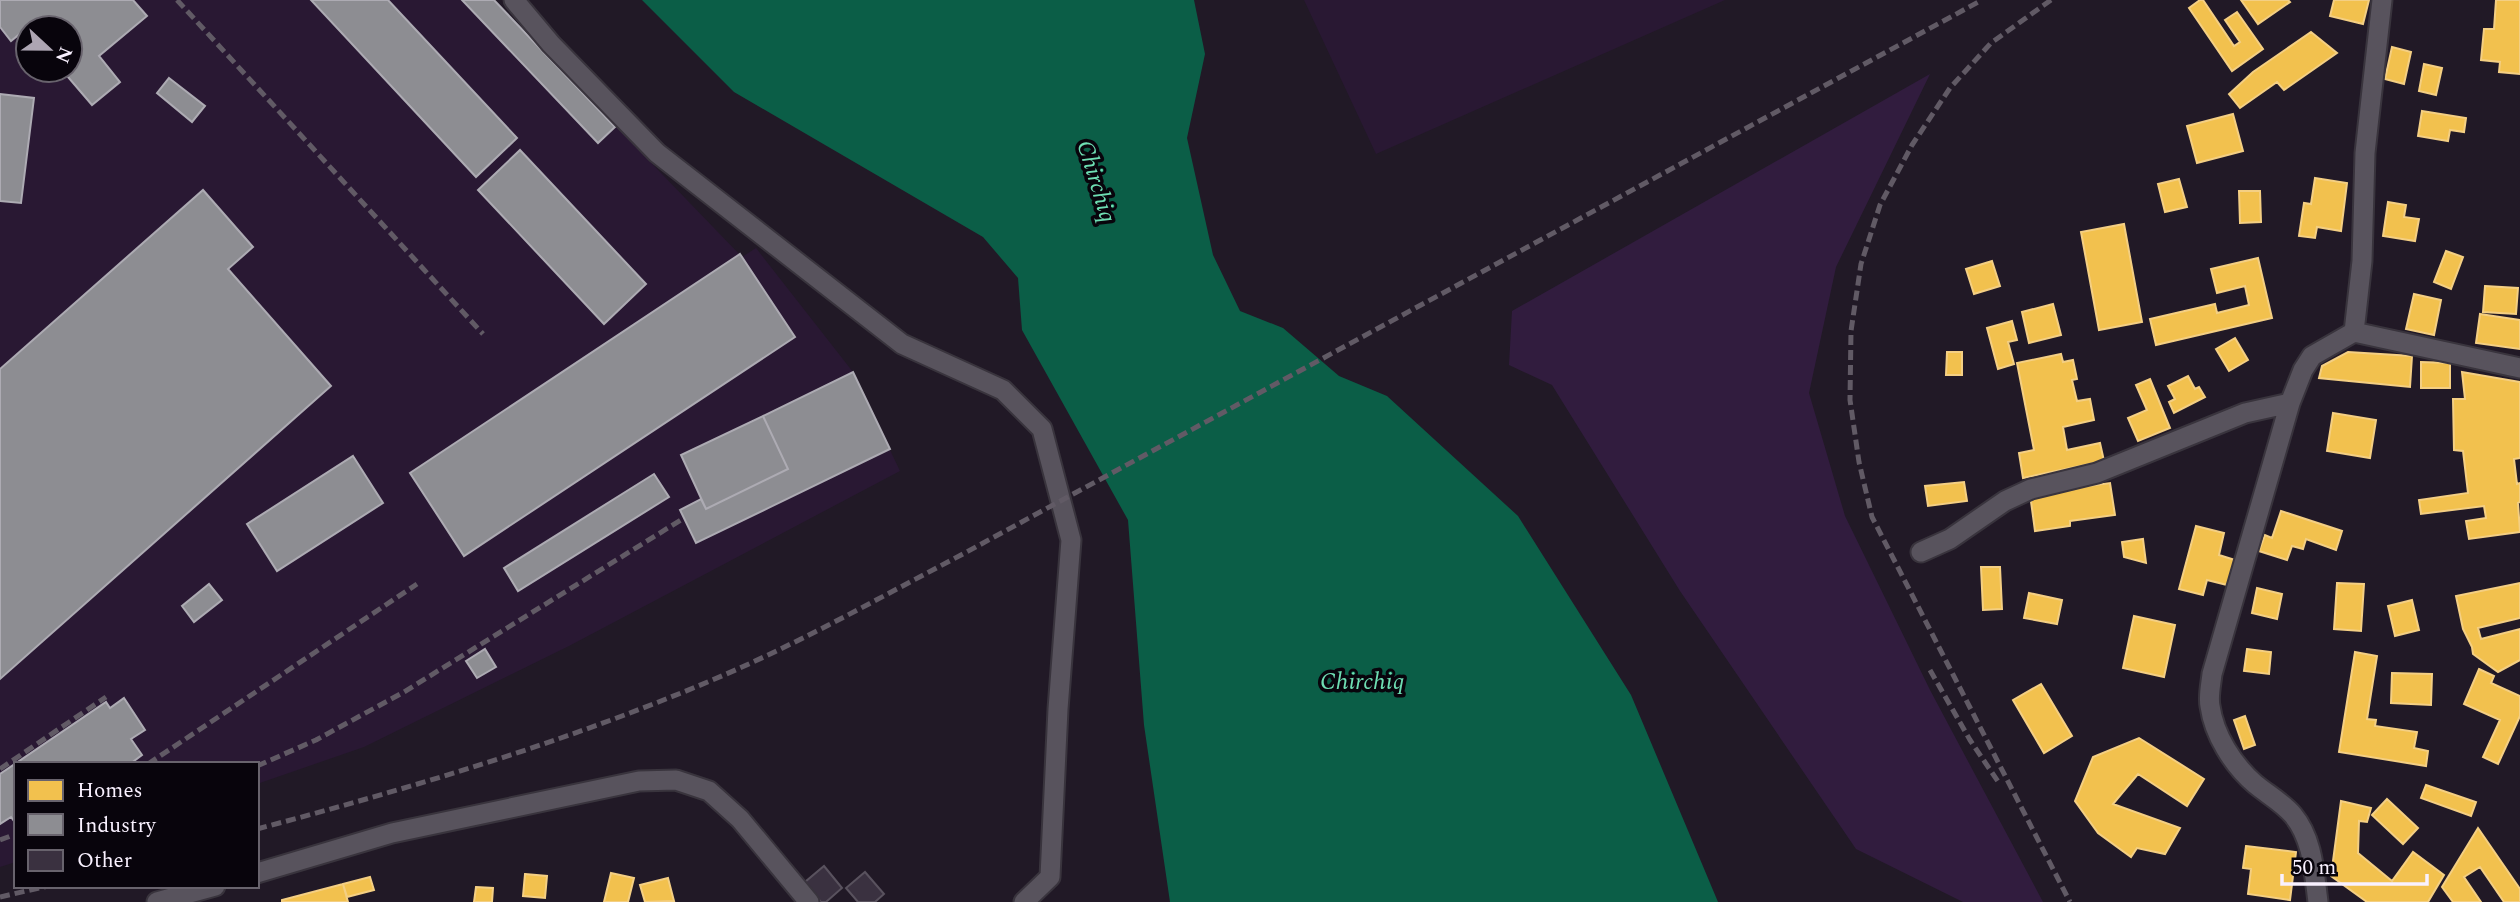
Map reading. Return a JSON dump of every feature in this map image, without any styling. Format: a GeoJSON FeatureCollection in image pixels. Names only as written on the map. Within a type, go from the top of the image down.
{"type":"FeatureCollection","features":[{"type":"Feature","properties":{"kind":"street"},"geometry":{"type":"LineString","coordinates":[[514,0],[551,44],[657,153],[902,344],[1003,390],[1042,429],[1070,540],[1050,877],[1024,902]]}},
{"type":"Feature","properties":{"kind":"street"},"geometry":{"type":"LineString","coordinates":[[2354,332],[2362,261],[2365,153],[2382,0]]}},
{"type":"Feature","properties":{"kind":"street"},"geometry":{"type":"LineString","coordinates":[[2318,902],[2312,852],[2304,833],[2293,814],[2253,783],[2233,760],[2215,731],[2209,704],[2212,674],[2290,403],[2303,370],[2312,356],[2354,332],[2520,368]]}},
{"type":"Feature","properties":{"kind":"street"},"geometry":{"type":"LineString","coordinates":[[1921,552],[1950,539],[2005,501],[2031,489],[2097,473],[2245,413],[2290,403]]}},
{"type":"Feature","properties":{"kind":"street"},"geometry":{"type":"LineString","coordinates":[[259,872],[392,833],[639,781],[676,780],[709,791],[740,819],[809,902]]}},
{"type":"Feature","properties":{"kind":"street"},"geometry":{"type":"LineString","coordinates":[[157,902],[212,892]]}},
{"type":"Feature","properties":{"kind":"shaded area"},"geometry":{"type":"Polygon","coordinates":[[[0,0],[494,0],[742,257],[756,248],[853,372],[900,471],[569,646],[364,747],[259,783],[259,762],[14,762],[14,863],[0,867],[0,0]]]}},
{"type":"Feature","properties":{"kind":"shaded area"},"geometry":{"type":"Polygon","coordinates":[[[1304,0],[1725,0],[1376,154],[1304,0]]]}},
{"type":"Feature","properties":{"kind":"shaded area"},"geometry":{"type":"Polygon","coordinates":[[[1930,74],[1836,267],[1809,393],[1845,516],[1930,690],[2043,902],[1963,902],[1856,849],[1680,591],[1552,385],[1509,365],[1512,311],[1930,74]]]}},
{"type":"Feature","properties":{"kind":"water","name":"Chirchiq"},"geometry":{"type":"Polygon","coordinates":[[[642,0],[1194,0],[1205,54],[1187,138],[1213,255],[1240,311],[1283,328],[1339,376],[1387,396],[1518,516],[1631,695],[1718,902],[1170,902],[1144,725],[1128,520],[1022,330],[1018,278],[983,237],[734,92],[642,0]]]}},
{"type":"Feature","properties":{"kind":"building: Homes"},"geometry":{"type":"Polygon","coordinates":[[[2203,0],[2234,46],[2240,42],[2225,20],[2237,12],[2263,49],[2232,71],[2189,8],[2203,0]]]}},
{"type":"Feature","properties":{"kind":"building: Homes"},"geometry":{"type":"Polygon","coordinates":[[[2241,0],[2288,0],[2290,2],[2258,24],[2241,0]]]}},
{"type":"Feature","properties":{"kind":"building: Homes"},"geometry":{"type":"Polygon","coordinates":[[[2334,0],[2369,0],[2363,24],[2330,16],[2334,0]]]}},
{"type":"Feature","properties":{"kind":"building: Homes"},"geometry":{"type":"Polygon","coordinates":[[[2496,0],[2520,0],[2520,74],[2499,72],[2500,62],[2481,60],[2484,29],[2494,29],[2496,0]]]}},
{"type":"Feature","properties":{"kind":"building: Homes"},"geometry":{"type":"Polygon","coordinates":[[[2311,32],[2337,53],[2284,90],[2277,82],[2240,108],[2229,94],[2253,72],[2311,32]]]}},
{"type":"Feature","properties":{"kind":"building: Homes"},"geometry":{"type":"Polygon","coordinates":[[[2392,47],[2411,52],[2404,84],[2385,79],[2392,47]]]}},
{"type":"Feature","properties":{"kind":"building: Homes"},"geometry":{"type":"Polygon","coordinates":[[[2424,64],[2442,68],[2436,95],[2419,91],[2424,64]]]}},
{"type":"Feature","properties":{"kind":"building: Homes"},"geometry":{"type":"Polygon","coordinates":[[[2422,111],[2466,118],[2464,132],[2450,130],[2448,141],[2418,136],[2422,111]]]}},
{"type":"Feature","properties":{"kind":"building: Homes"},"geometry":{"type":"Polygon","coordinates":[[[2233,114],[2243,151],[2197,163],[2187,126],[2233,114]]]}},
{"type":"Feature","properties":{"kind":"building: Homes"},"geometry":{"type":"Polygon","coordinates":[[[2315,178],[2347,183],[2341,231],[2317,227],[2315,238],[2299,236],[2304,203],[2311,204],[2315,178]]]}},
{"type":"Feature","properties":{"kind":"building: Homes"},"geometry":{"type":"Polygon","coordinates":[[[2179,179],[2187,207],[2165,212],[2158,184],[2179,179]]]}},
{"type":"Feature","properties":{"kind":"building: Homes"},"geometry":{"type":"Polygon","coordinates":[[[2239,191],[2260,191],[2261,222],[2240,223],[2239,191]]]}},
{"type":"Feature","properties":{"kind":"building: Homes"},"geometry":{"type":"Polygon","coordinates":[[[2388,202],[2406,205],[2404,217],[2419,219],[2415,241],[2383,236],[2388,202]]]}},
{"type":"Feature","properties":{"kind":"building: Homes"},"geometry":{"type":"Polygon","coordinates":[[[2124,224],[2142,322],[2099,330],[2081,232],[2124,224]]]}},
{"type":"Feature","properties":{"kind":"building: Homes"},"geometry":{"type":"Polygon","coordinates":[[[2446,251],[2463,257],[2451,289],[2434,282],[2446,251]]]}},
{"type":"Feature","properties":{"kind":"building: Homes"},"geometry":{"type":"Polygon","coordinates":[[[2258,258],[2272,318],[2156,345],[2150,319],[2215,304],[2217,313],[2249,305],[2245,286],[2217,293],[2211,269],[2258,258]]]}},
{"type":"Feature","properties":{"kind":"building: Homes"},"geometry":{"type":"Polygon","coordinates":[[[1992,261],[2000,286],[1974,294],[1966,269],[1992,261]]]}},
{"type":"Feature","properties":{"kind":"building: Homes"},"geometry":{"type":"Polygon","coordinates":[[[2485,286],[2518,288],[2516,314],[2483,312],[2485,286]]]}},
{"type":"Feature","properties":{"kind":"building: Homes"},"geometry":{"type":"Polygon","coordinates":[[[2414,294],[2441,300],[2434,335],[2406,329],[2414,294]]]}},
{"type":"Feature","properties":{"kind":"building: Homes"},"geometry":{"type":"Polygon","coordinates":[[[2053,304],[2061,335],[2029,343],[2022,312],[2053,304]]]}},
{"type":"Feature","properties":{"kind":"building: Homes"},"geometry":{"type":"Polygon","coordinates":[[[2480,314],[2520,320],[2520,349],[2476,343],[2480,314]]]}},
{"type":"Feature","properties":{"kind":"building: Homes"},"geometry":{"type":"Polygon","coordinates":[[[2012,321],[2017,340],[2008,342],[2014,364],[1998,369],[1987,328],[2012,321]]]}},
{"type":"Feature","properties":{"kind":"building: Homes"},"geometry":{"type":"Polygon","coordinates":[[[2235,338],[2248,360],[2229,371],[2216,349],[2235,338]]]}},
{"type":"Feature","properties":{"kind":"building: Homes"},"geometry":{"type":"Polygon","coordinates":[[[1947,352],[1962,352],[1962,375],[1946,375],[1947,352]]]}},
{"type":"Feature","properties":{"kind":"building: Homes"},"geometry":{"type":"Polygon","coordinates":[[[2348,352],[2412,356],[2410,387],[2319,378],[2322,366],[2348,352]]]}},
{"type":"Feature","properties":{"kind":"building: Homes"},"geometry":{"type":"Polygon","coordinates":[[[2061,354],[2063,362],[2073,360],[2077,379],[2072,380],[2077,401],[2090,399],[2094,420],[2063,427],[2067,450],[2100,443],[2104,461],[2023,478],[2019,453],[2034,450],[2017,363],[2061,354]]]}},
{"type":"Feature","properties":{"kind":"building: Homes"},"geometry":{"type":"Polygon","coordinates":[[[2421,362],[2450,363],[2450,388],[2421,388],[2421,362]]]}},
{"type":"Feature","properties":{"kind":"building: Homes"},"geometry":{"type":"Polygon","coordinates":[[[2462,372],[2520,382],[2520,458],[2514,459],[2517,484],[2520,483],[2520,532],[2469,539],[2466,521],[2486,518],[2484,506],[2421,514],[2419,500],[2468,493],[2463,451],[2454,450],[2453,399],[2465,399],[2462,372]]]}},
{"type":"Feature","properties":{"kind":"building: Homes"},"geometry":{"type":"Polygon","coordinates":[[[2188,376],[2195,389],[2199,387],[2205,397],[2174,413],[2169,402],[2175,399],[2168,386],[2188,376]]]}},
{"type":"Feature","properties":{"kind":"building: Homes"},"geometry":{"type":"Polygon","coordinates":[[[2150,379],[2170,428],[2138,441],[2128,418],[2147,410],[2136,385],[2150,379]]]}},
{"type":"Feature","properties":{"kind":"building: Homes"},"geometry":{"type":"Polygon","coordinates":[[[2333,413],[2376,420],[2370,458],[2327,451],[2333,413]]]}},
{"type":"Feature","properties":{"kind":"building: Homes"},"geometry":{"type":"Polygon","coordinates":[[[1964,482],[1967,501],[1928,506],[1925,486],[1964,482]]]}},
{"type":"Feature","properties":{"kind":"building: Homes"},"geometry":{"type":"Polygon","coordinates":[[[2110,483],[2115,515],[2070,521],[2070,526],[2035,531],[2030,494],[2110,483]]]}},
{"type":"Feature","properties":{"kind":"building: Homes"},"geometry":{"type":"Polygon","coordinates":[[[2281,511],[2342,531],[2336,550],[2306,539],[2303,549],[2292,546],[2287,560],[2259,551],[2265,535],[2272,538],[2281,511]]]}},
{"type":"Feature","properties":{"kind":"building: Homes"},"geometry":{"type":"Polygon","coordinates":[[[2196,526],[2224,533],[2219,555],[2238,561],[2231,586],[2207,580],[2203,595],[2179,589],[2196,526]]]}},
{"type":"Feature","properties":{"kind":"building: Homes"},"geometry":{"type":"Polygon","coordinates":[[[2143,539],[2146,563],[2124,557],[2122,542],[2143,539]]]}},
{"type":"Feature","properties":{"kind":"building: Homes"},"geometry":{"type":"Polygon","coordinates":[[[1981,567],[2000,567],[2002,609],[1983,610],[1981,567]]]}},
{"type":"Feature","properties":{"kind":"building: Homes"},"geometry":{"type":"Polygon","coordinates":[[[2337,583],[2364,584],[2361,631],[2334,629],[2337,583]]]}},
{"type":"Feature","properties":{"kind":"building: Homes"},"geometry":{"type":"Polygon","coordinates":[[[2520,583],[2520,618],[2478,628],[2481,639],[2520,629],[2520,660],[2498,672],[2473,654],[2463,629],[2456,596],[2520,583]]]}},
{"type":"Feature","properties":{"kind":"building: Homes"},"geometry":{"type":"Polygon","coordinates":[[[2257,588],[2282,594],[2277,619],[2252,613],[2257,588]]]}},
{"type":"Feature","properties":{"kind":"building: Homes"},"geometry":{"type":"Polygon","coordinates":[[[2029,593],[2062,600],[2057,624],[2024,618],[2029,593]]]}},
{"type":"Feature","properties":{"kind":"building: Homes"},"geometry":{"type":"Polygon","coordinates":[[[2412,600],[2419,630],[2395,636],[2388,606],[2412,600]]]}},
{"type":"Feature","properties":{"kind":"building: Homes"},"geometry":{"type":"Polygon","coordinates":[[[2134,616],[2175,625],[2164,677],[2123,668],[2134,616]]]}},
{"type":"Feature","properties":{"kind":"building: Homes"},"geometry":{"type":"Polygon","coordinates":[[[2247,649],[2271,652],[2269,674],[2244,671],[2247,649]]]}},
{"type":"Feature","properties":{"kind":"building: Homes"},"geometry":{"type":"Polygon","coordinates":[[[2355,652],[2377,656],[2367,719],[2376,720],[2375,726],[2417,732],[2414,748],[2428,751],[2426,766],[2339,752],[2355,652]]]}},
{"type":"Feature","properties":{"kind":"building: Homes"},"geometry":{"type":"Polygon","coordinates":[[[2479,669],[2494,676],[2491,683],[2520,696],[2520,716],[2498,764],[2483,757],[2500,720],[2464,704],[2479,669]]]}},
{"type":"Feature","properties":{"kind":"building: Homes"},"geometry":{"type":"Polygon","coordinates":[[[2392,673],[2432,674],[2431,705],[2391,703],[2392,673]]]}},
{"type":"Feature","properties":{"kind":"building: Homes"},"geometry":{"type":"Polygon","coordinates":[[[2041,684],[2072,736],[2044,753],[2013,700],[2041,684]]]}},
{"type":"Feature","properties":{"kind":"building: Homes"},"geometry":{"type":"Polygon","coordinates":[[[2245,716],[2255,745],[2244,749],[2234,720],[2245,716]]]}},
{"type":"Feature","properties":{"kind":"building: Homes"},"geometry":{"type":"Polygon","coordinates":[[[2139,738],[2204,779],[2187,806],[2138,774],[2113,804],[2180,828],[2165,854],[2137,848],[2131,857],[2098,833],[2075,801],[2093,757],[2139,738]]]}},
{"type":"Feature","properties":{"kind":"building: Homes"},"geometry":{"type":"Polygon","coordinates":[[[2426,785],[2476,802],[2471,816],[2421,798],[2426,785]]]}},
{"type":"Feature","properties":{"kind":"building: Homes"},"geometry":{"type":"Polygon","coordinates":[[[2387,799],[2418,828],[2403,844],[2372,815],[2387,799]]]}},
{"type":"Feature","properties":{"kind":"building: Homes"},"geometry":{"type":"Polygon","coordinates":[[[2341,801],[2371,808],[2367,822],[2359,821],[2358,853],[2392,881],[2413,852],[2444,875],[2428,902],[2367,902],[2331,876],[2341,801]]]}},
{"type":"Feature","properties":{"kind":"building: Homes"},"geometry":{"type":"Polygon","coordinates":[[[2478,828],[2520,889],[2520,902],[2504,902],[2480,867],[2464,877],[2481,902],[2453,902],[2442,887],[2478,828]]]}},
{"type":"Feature","properties":{"kind":"building: Homes"},"geometry":{"type":"Polygon","coordinates":[[[2246,846],[2296,852],[2290,900],[2248,894],[2251,869],[2243,868],[2246,846]]]}},
{"type":"Feature","properties":{"kind":"building: Homes"},"geometry":{"type":"Polygon","coordinates":[[[611,873],[634,878],[628,902],[604,902],[611,873]]]}},
{"type":"Feature","properties":{"kind":"building: Homes"},"geometry":{"type":"Polygon","coordinates":[[[525,874],[547,876],[545,898],[523,896],[525,874]]]}},
{"type":"Feature","properties":{"kind":"building: Homes"},"geometry":{"type":"Polygon","coordinates":[[[370,877],[374,890],[347,897],[343,884],[370,877]]]}},
{"type":"Feature","properties":{"kind":"building: Homes"},"geometry":{"type":"Polygon","coordinates":[[[668,878],[674,901],[645,902],[640,885],[668,878]]]}},
{"type":"Feature","properties":{"kind":"building: Homes"},"geometry":{"type":"Polygon","coordinates":[[[343,884],[348,902],[282,902],[282,900],[343,884]]]}},
{"type":"Feature","properties":{"kind":"building: Homes"},"geometry":{"type":"Polygon","coordinates":[[[476,887],[493,888],[492,902],[474,902],[476,887]]]}},
{"type":"Feature","properties":{"kind":"building: Industry"},"geometry":{"type":"Polygon","coordinates":[[[0,0],[133,0],[147,16],[99,56],[120,82],[92,105],[74,84],[84,84],[84,14],[14,14],[14,39],[11,41],[0,27],[0,0]]]}},
{"type":"Feature","properties":{"kind":"building: Industry"},"geometry":{"type":"Polygon","coordinates":[[[311,0],[388,0],[517,138],[476,177],[311,0]]]}},
{"type":"Feature","properties":{"kind":"building: Industry"},"geometry":{"type":"Polygon","coordinates":[[[462,0],[494,0],[615,127],[598,143],[462,0]]]}},
{"type":"Feature","properties":{"kind":"building: Industry"},"geometry":{"type":"Polygon","coordinates":[[[169,78],[205,106],[192,122],[157,93],[169,78]]]}},
{"type":"Feature","properties":{"kind":"building: Industry"},"geometry":{"type":"Polygon","coordinates":[[[0,94],[34,98],[21,203],[0,201],[0,94]]]}},
{"type":"Feature","properties":{"kind":"building: Industry"},"geometry":{"type":"Polygon","coordinates":[[[520,150],[646,284],[604,324],[478,190],[520,150]]]}},
{"type":"Feature","properties":{"kind":"building: Industry"},"geometry":{"type":"Polygon","coordinates":[[[203,190],[253,247],[228,269],[331,386],[0,679],[0,369],[203,190]]]}},
{"type":"Feature","properties":{"kind":"building: Industry"},"geometry":{"type":"Polygon","coordinates":[[[740,254],[795,337],[464,556],[410,473],[740,254]]]}},
{"type":"Feature","properties":{"kind":"building: Industry"},"geometry":{"type":"Polygon","coordinates":[[[853,372],[890,449],[696,543],[680,510],[701,499],[706,509],[788,469],[763,416],[853,372]]]}},
{"type":"Feature","properties":{"kind":"building: Industry"},"geometry":{"type":"Polygon","coordinates":[[[763,416],[788,469],[706,509],[681,455],[763,416]]]}},
{"type":"Feature","properties":{"kind":"building: Industry"},"geometry":{"type":"Polygon","coordinates":[[[353,456],[383,503],[277,571],[247,524],[353,456]]]}},
{"type":"Feature","properties":{"kind":"building: Industry"},"geometry":{"type":"Polygon","coordinates":[[[654,474],[669,497],[518,591],[504,568],[654,474]]]}},
{"type":"Feature","properties":{"kind":"building: Industry"},"geometry":{"type":"Polygon","coordinates":[[[209,584],[222,600],[194,622],[182,606],[209,584]]]}},
{"type":"Feature","properties":{"kind":"building: Industry"},"geometry":{"type":"Polygon","coordinates":[[[485,649],[496,667],[477,678],[466,661],[485,649]]]}},
{"type":"Feature","properties":{"kind":"building: Industry"},"geometry":{"type":"Polygon","coordinates":[[[124,698],[145,730],[131,739],[142,755],[133,762],[18,762],[106,702],[110,708],[124,698]]]}},
{"type":"Feature","properties":{"kind":"building: Industry"},"geometry":{"type":"Polygon","coordinates":[[[14,764],[14,821],[11,817],[0,824],[0,774],[14,764]]]}},
{"type":"Feature","properties":{"kind":"building: Other"},"geometry":{"type":"Polygon","coordinates":[[[824,866],[842,888],[826,902],[821,902],[805,882],[824,866]]]}},
{"type":"Feature","properties":{"kind":"building: Other"},"geometry":{"type":"Polygon","coordinates":[[[865,872],[884,894],[875,902],[858,902],[846,888],[865,872]]]}},
{"type":"Feature","properties":{"kind":"railway"},"geometry":{"type":"LineString","coordinates":[[177,0],[483,334]]}},
{"type":"Feature","properties":{"kind":"railway"},"geometry":{"type":"LineString","coordinates":[[259,828],[429,781],[599,725],[710,681],[774,652],[961,555],[1982,0]]}},
{"type":"Feature","properties":{"kind":"railway"},"geometry":{"type":"LineString","coordinates":[[2051,0],[1991,43],[1950,88],[1912,145],[1880,205],[1861,264],[1851,331],[1850,400],[1859,462],[1872,517],[2070,902]]}},
{"type":"Feature","properties":{"kind":"railway"},"geometry":{"type":"LineString","coordinates":[[259,765],[316,740],[404,692],[684,518]]}},
{"type":"Feature","properties":{"kind":"railway"},"geometry":{"type":"LineString","coordinates":[[151,762],[417,584]]}},
{"type":"Feature","properties":{"kind":"railway"},"geometry":{"type":"LineString","coordinates":[[1930,670],[1970,740],[1999,783]]}},
{"type":"Feature","properties":{"kind":"railway"},"geometry":{"type":"LineString","coordinates":[[0,769],[106,697]]}},
{"type":"Feature","properties":{"kind":"railway"},"geometry":{"type":"LineString","coordinates":[[0,840],[14,835]]}},
{"type":"Feature","properties":{"kind":"railway"},"geometry":{"type":"LineString","coordinates":[[0,897],[39,888]]}}]}
